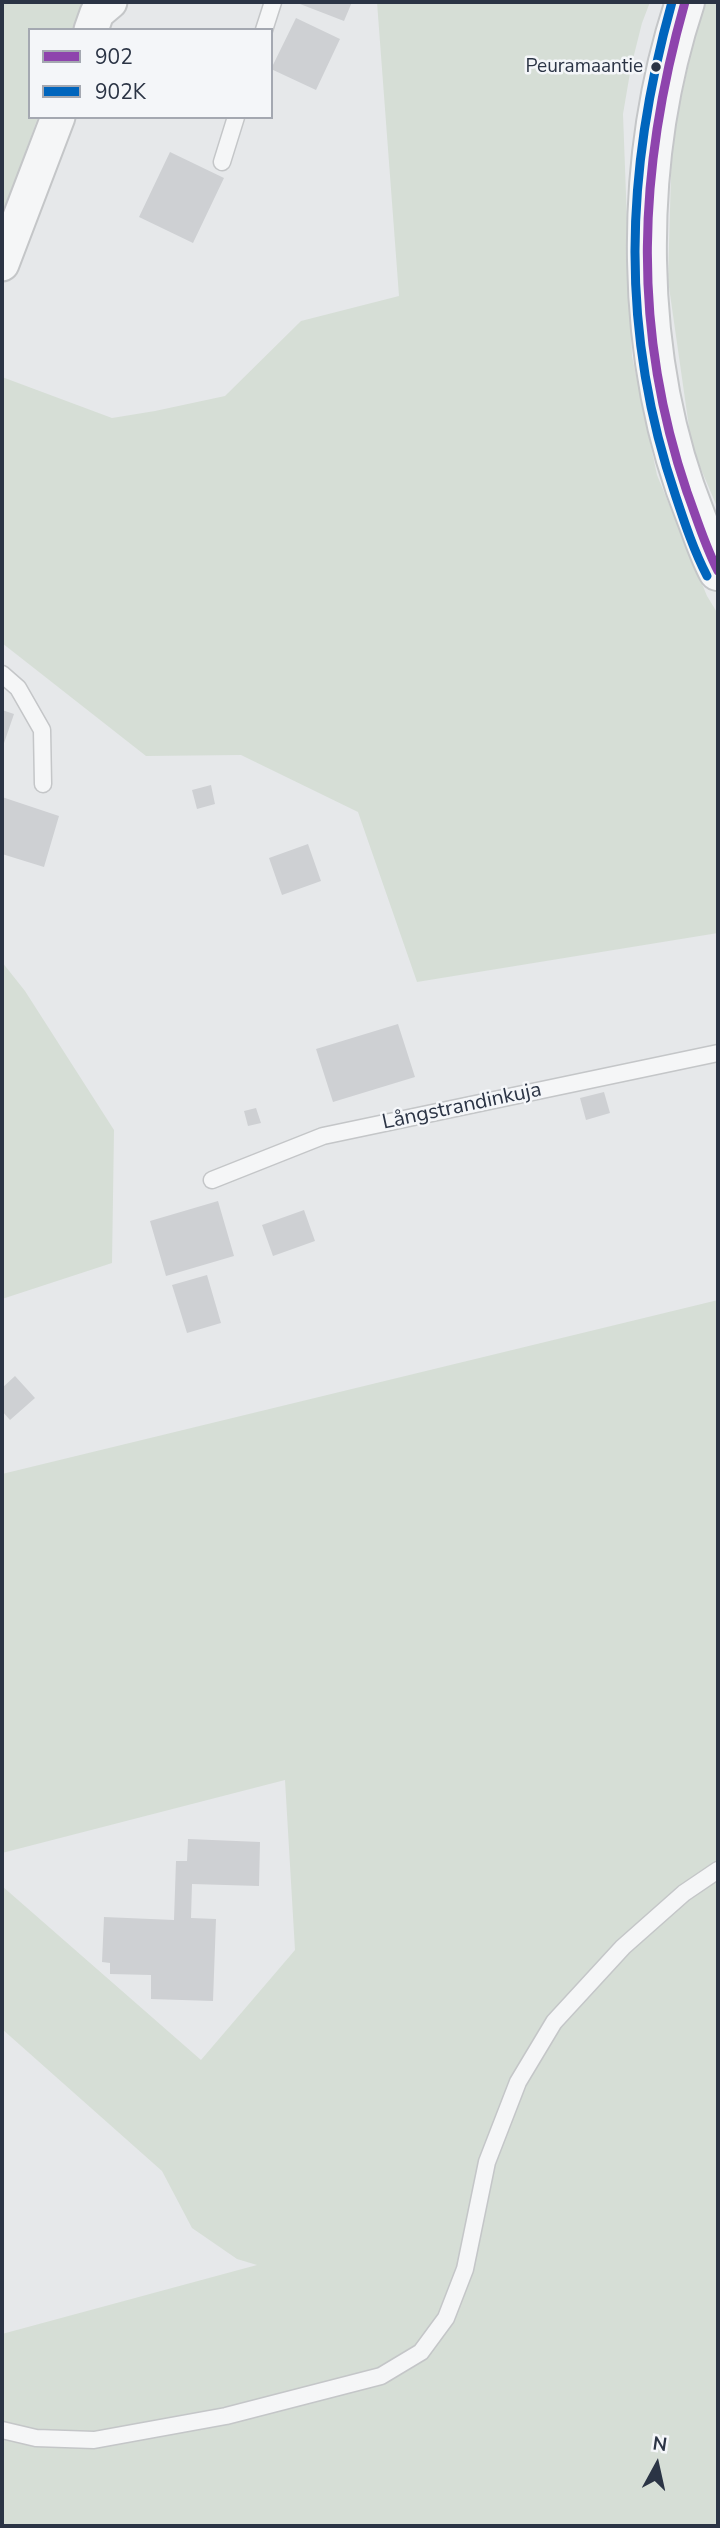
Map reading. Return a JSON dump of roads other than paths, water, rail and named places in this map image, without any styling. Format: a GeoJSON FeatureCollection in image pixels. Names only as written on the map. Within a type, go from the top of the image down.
{"type":"FeatureCollection","features":[{"type":"Feature","properties":{"kind":"street"},"geometry":{"type":"LineString","coordinates":[[92,28],[97,13],[110,2]]}},
{"type":"Feature","properties":{"kind":"street"},"geometry":{"type":"LineString","coordinates":[[685,2],[660,99],[651,160],[646,251],[655,358],[666,422],[682,484],[718,571]]}},
{"type":"Feature","properties":{"kind":"street"},"geometry":{"type":"LineString","coordinates":[[2,264],[57,119]]}},
{"type":"Feature","properties":{"kind":"lane"},"geometry":{"type":"LineString","coordinates":[[265,28],[273,2]]}},
{"type":"Feature","properties":{"kind":"lane"},"geometry":{"type":"LineString","coordinates":[[222,162],[235,119]]}},
{"type":"Feature","properties":{"kind":"lane"},"geometry":{"type":"LineString","coordinates":[[2,674],[18,688],[42,730],[43,784]]}},
{"type":"Feature","properties":{"kind":"lane","name":"Långstrandinkuja"},"geometry":{"type":"LineString","coordinates":[[212,1180],[323,1136],[718,1053]]}},
{"type":"Feature","properties":{"kind":"lane"},"geometry":{"type":"LineString","coordinates":[[2,2430],[36,2438],[94,2440],[200,2421],[381,2376],[421,2352],[446,2318],[466,2269],[487,2162],[518,2082],[554,2022],[623,1947],[684,1892],[718,1870]]}},
{"type":"Feature","properties":{"kind":"place","name":"Peuramaantie"},"geometry":{"type":"Point","coordinates":[656,67]}}]}
